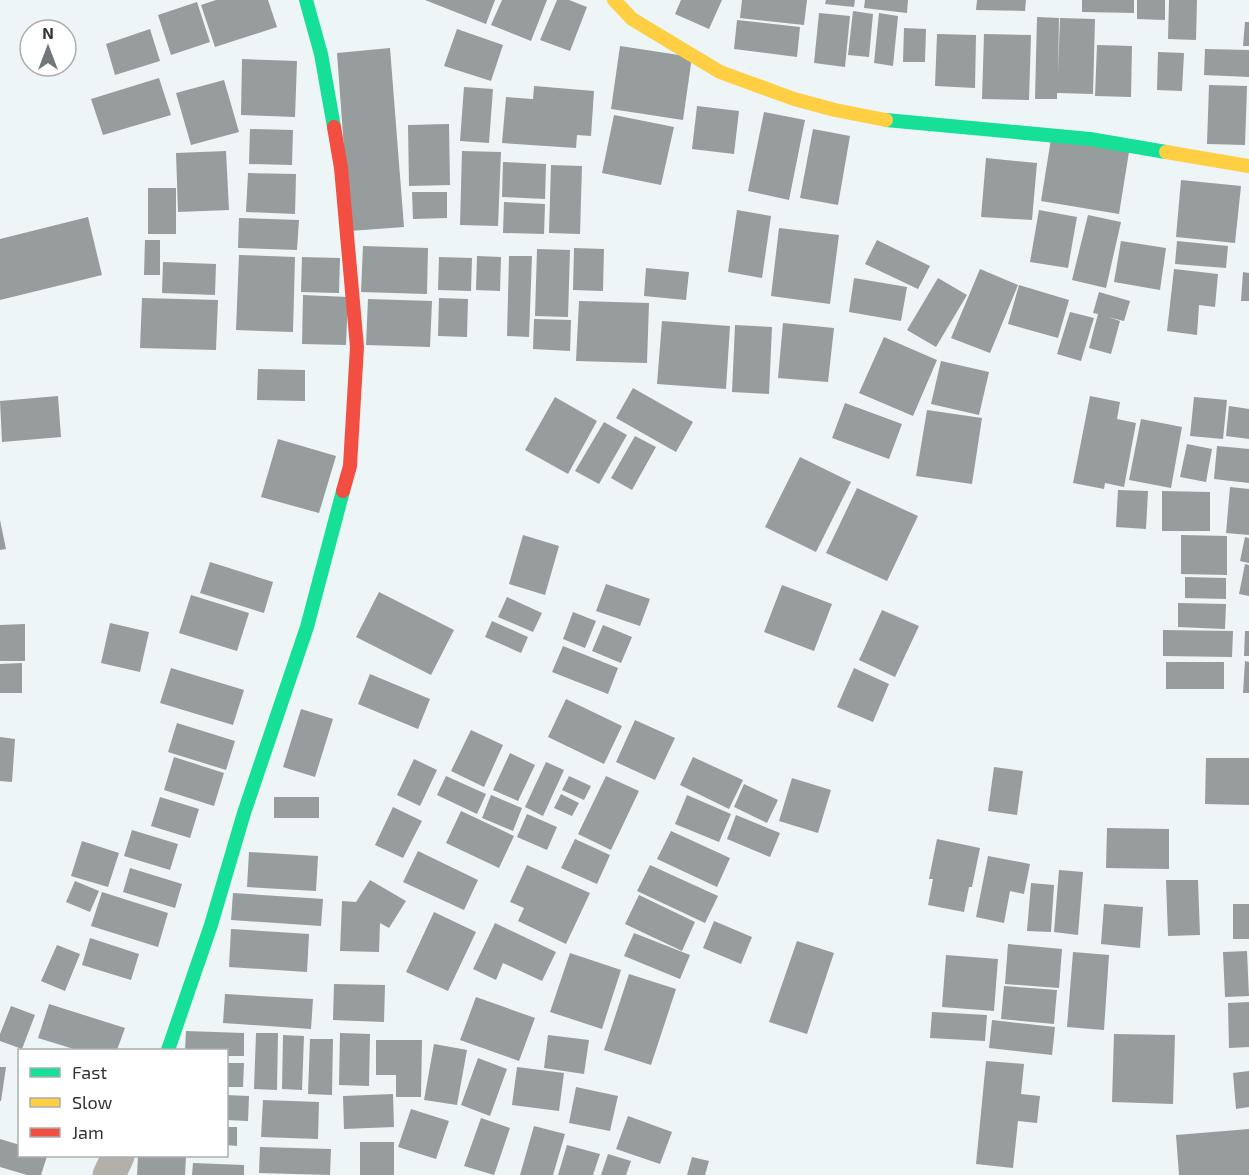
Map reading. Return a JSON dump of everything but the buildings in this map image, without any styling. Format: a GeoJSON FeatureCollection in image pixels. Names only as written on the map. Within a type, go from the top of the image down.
{"type":"FeatureCollection","features":[{"type":"Feature","properties":{"kind":"street"},"geometry":{"type":"LineString","coordinates":[[168,1049],[211,925],[244,813],[307,627],[350,466],[357,347],[354,300],[341,168],[321,54],[306,0]]}},
{"type":"Feature","properties":{"kind":"street"},"geometry":{"type":"LineString","coordinates":[[614,0],[632,19],[720,72],[794,99],[835,110],[879,119],[1090,139],[1249,166]]}},
{"type":"Feature","properties":{"kind":"street"},"geometry":{"type":"LineString","coordinates":[[109,1175],[117,1157]]}},
{"type":"Feature","properties":{"kind":"traffic: fast"},"geometry":{"type":"LineString","coordinates":[[306,0],[321,54],[334,127]]}},
{"type":"Feature","properties":{"kind":"traffic: fast"},"geometry":{"type":"LineString","coordinates":[[886,120],[1090,139],[1166,152]]}},
{"type":"Feature","properties":{"kind":"traffic: fast"},"geometry":{"type":"LineString","coordinates":[[168,1049],[211,925],[244,813],[307,627],[343,491]]}},
{"type":"Feature","properties":{"kind":"traffic: slow"},"geometry":{"type":"LineString","coordinates":[[614,0],[632,19],[720,72],[794,99],[886,120]]}},
{"type":"Feature","properties":{"kind":"traffic: slow"},"geometry":{"type":"LineString","coordinates":[[1166,152],[1249,166]]}},
{"type":"Feature","properties":{"kind":"traffic: jam"},"geometry":{"type":"LineString","coordinates":[[334,127],[341,168],[357,347],[350,466],[343,491]]}}]}
